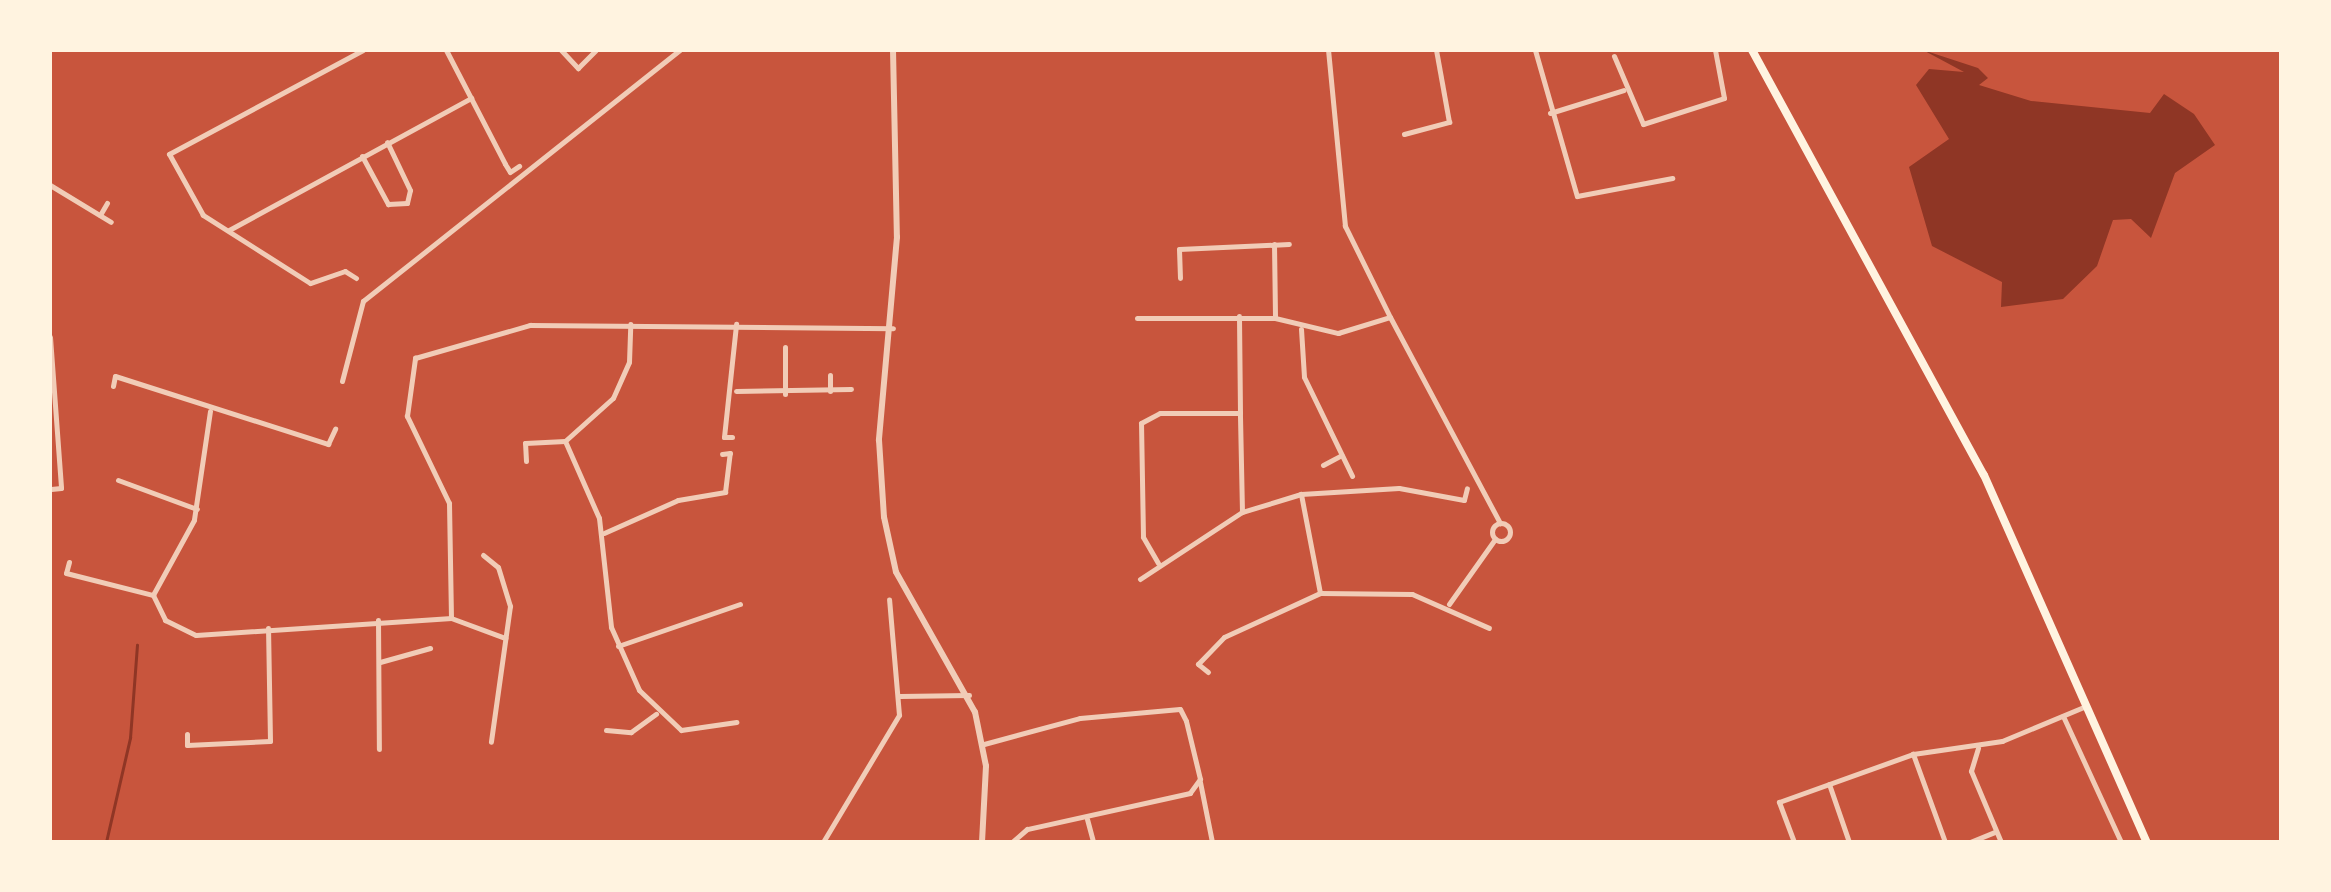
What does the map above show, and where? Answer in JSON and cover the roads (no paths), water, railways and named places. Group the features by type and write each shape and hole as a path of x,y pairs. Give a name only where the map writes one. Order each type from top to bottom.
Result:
{"main road":[{"path":"1752,50 1984,475 2147,842"}],"street":[{"path":"356,278 345,272 310,283 190,203 171,148 363,50"},
{"path":"446,50 510,172 519,166"},
{"path":"561,50 578,68 596,50"},
{"path":"342,381 353,320 382,285 416,268 454,228 587,132 680,50"},
{"path":"893,50 893,328 879,440 890,550 969,694 984,744 982,842"},
{"path":"1328,50 1346,226 1390,317 1509,535 1495,539"},
{"path":"1404,134 1448,122 1436,50"},
{"path":"1536,50 1550,113 1577,196 1672,178"},
{"path":"1614,56 1625,90 1643,124 1718,103 1725,91 1714,50"},
{"path":"1550,113 1625,90"},
{"path":"229,230 471,98"},
{"path":"362,156 388,204 406,203 410,190 387,142"},
{"path":"50,185 111,222"},
{"path":"100,215 107,203"},
{"path":"1274,244 1275,318"},
{"path":"1180,278 1179,249 1290,244"},
{"path":"1239,316 1242,512"},
{"path":"1137,318 1275,318 1301,329 1338,334 1390,317"},
{"path":"451,618 449,503 407,416 415,358 488,331 630,324 893,328"},
{"path":"526,460 526,442 565,440 595,421 624,381 630,324"},
{"path":"732,437 724,437 736,391 736,324"},
{"path":"1301,329 1304,377 1352,476"},
{"path":"50,337 62,488 51,489"},
{"path":"785,347 785,395"},
{"path":"830,375 830,391"},
{"path":"112,386 115,376 210,411 328,444 335,429"},
{"path":"736,391 785,395 851,389"},
{"path":"153,595 197,509 210,411"},
{"path":"1158,563 1143,537 1141,422 1160,413 1240,412"},
{"path":"565,440 603,533 605,597 618,646 656,714 681,730 736,722"},
{"path":"603,533 678,500 725,492 730,454 722,454"},
{"path":"1322,465 1343,454"},
{"path":"118,480 197,509"},
{"path":"1140,580 1158,563 1242,512 1301,494 1399,488 1464,500 1467,488"},
{"path":"1301,494 1320,593"},
{"path":"1449,604 1495,539 1500,523"},
{"path":"482,555 506,583 505,638 491,742"},
{"path":"69,562 66,574 153,595 166,620 196,635 451,618 505,638"},
{"path":"1208,672 1198,664 1224,637 1320,593 1368,588 1449,604 1489,628"},
{"path":"823,842 892,730 900,696 888,599"},
{"path":"618,646 740,604"},
{"path":"378,620 379,749"},
{"path":"187,734 187,745 270,741 268,628"},
{"path":"380,662 430,648"},
{"path":"900,696 969,694"},
{"path":"1978,748 2086,706"},
{"path":"984,744 1080,718 1180,709 1200,779 1212,842"},
{"path":"606,730 631,732 656,714"},
{"path":"2063,716 2122,842"},
{"path":"1794,842 1779,802 1913,754 1971,741 1978,748"},
{"path":"1978,748 1971,770 2002,842"},
{"path":"1913,754 1945,842"},
{"path":"1012,842 1027,829 1174,801 1200,779"},
{"path":"1829,784 1849,842"},
{"path":"1088,819 1093,842"},
{"path":"1970,842 1996,831"}],"waterway":[{"path":"106,842 130,738 137,645"}]}
